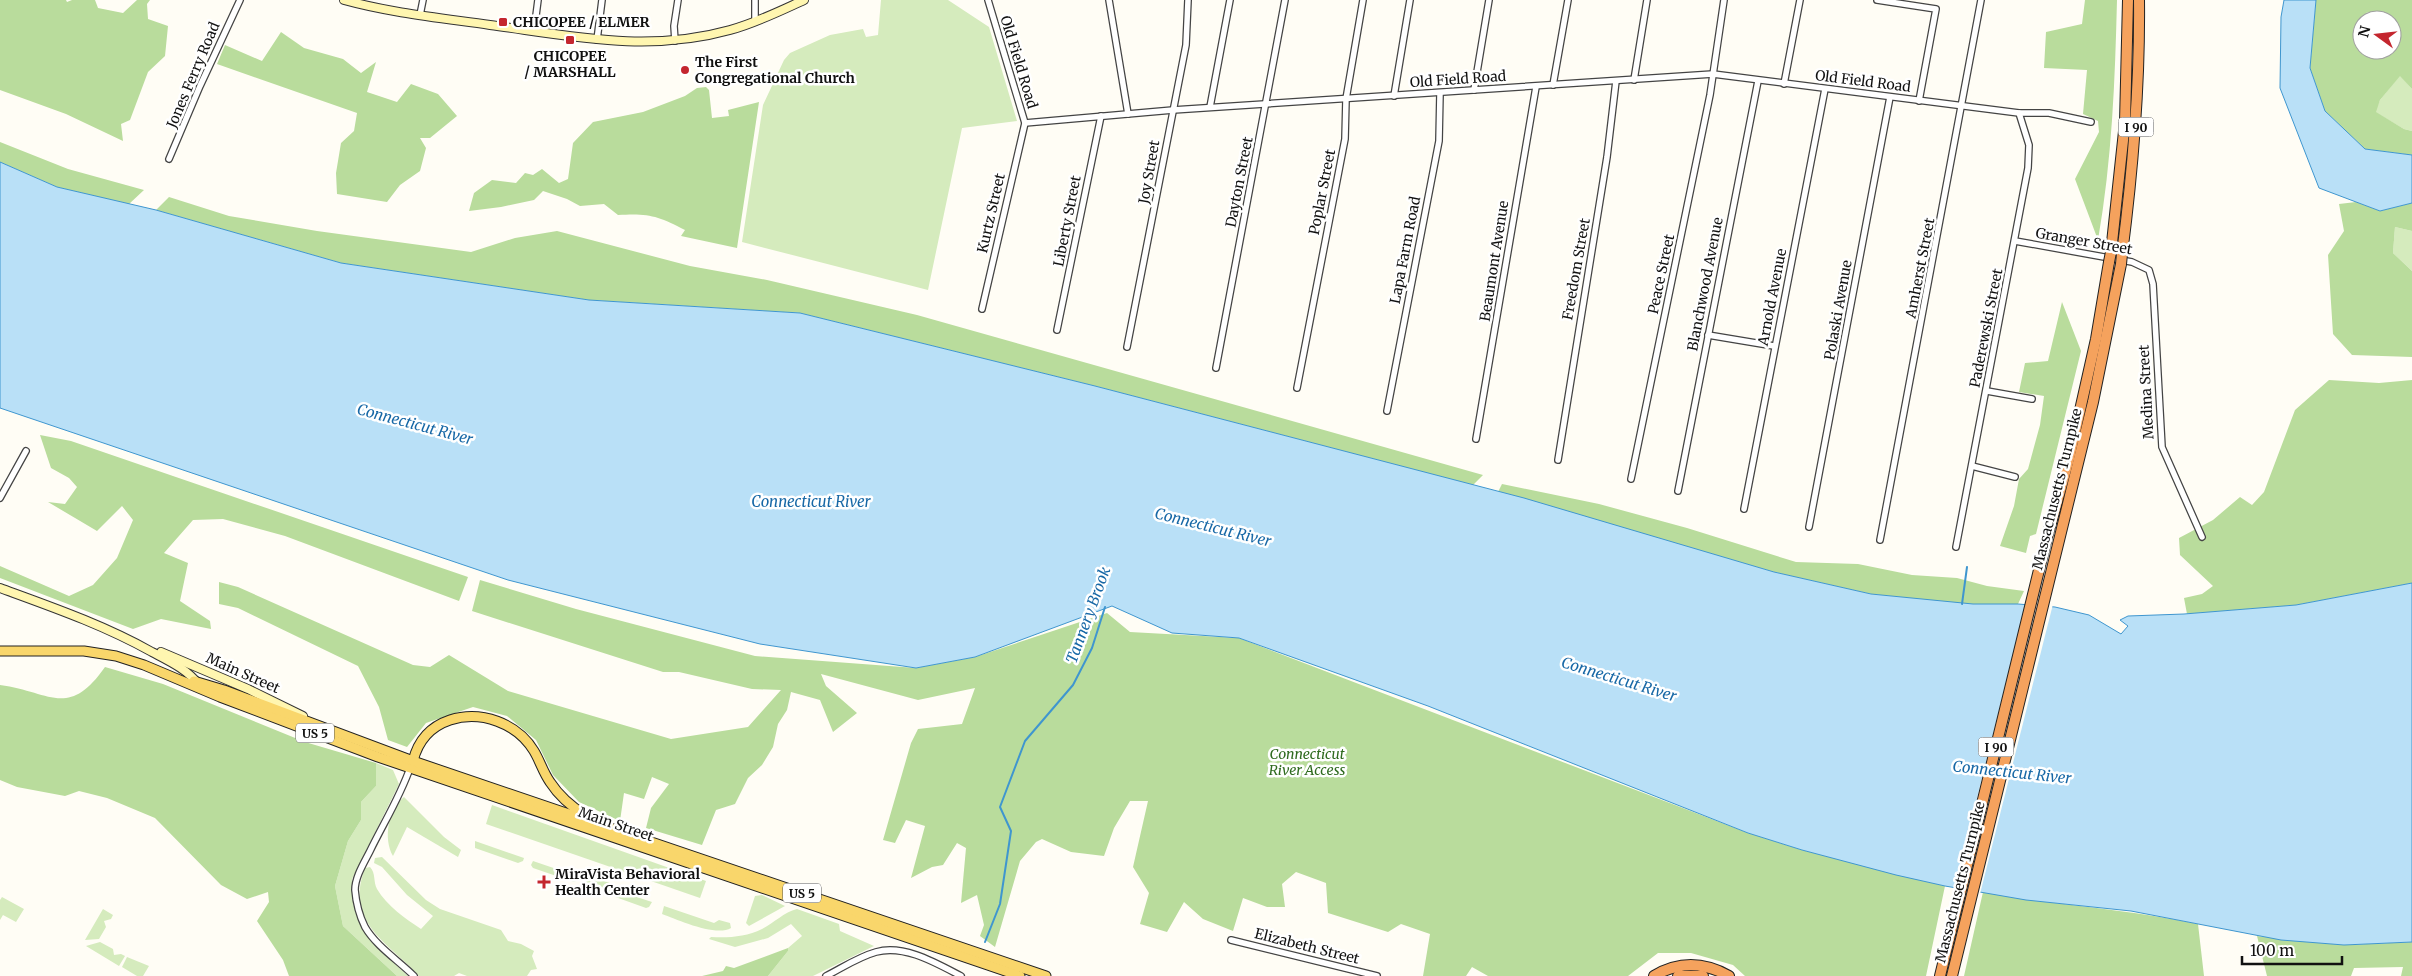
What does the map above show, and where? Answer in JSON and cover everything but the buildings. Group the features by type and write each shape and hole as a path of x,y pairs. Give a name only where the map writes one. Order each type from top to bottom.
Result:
{"highway":[{"name":"Massachusetts Turnpike","path":"1940,976 2047,537 2077,422 2110,258 2125,122 2128,0"},
{"name":"Massachusetts Turnpike","path":"1952,976 2095,394 2122,259 2138,92 2139,0"},
{"path":"1654,976 1672,968 1690,964 1709,967 1729,976"},
{"path":"1678,976 1703,976"}],"main road":[{"path":"344,0 420,14 534,31 597,40 641,43 675,41 719,33 804,0"},
{"name":"Main Street","path":"0,588 68,612 138,644 248,689 334,731 412,765 597,823 1006,967"},
{"name":"Main Street","path":"138,644 174,664 196,681 203,690"},
{"name":"US 5","path":"0,650 100,653 144,664 203,690 222,693"},
{"name":"US 5","path":"174,676 196,681 222,693"},
{"name":"Main Street","path":"222,693 334,731"},
{"name":"Main Street","path":"222,693 412,765 1006,967"},
{"path":"412,765 423,738 440,724 467,717 495,720 521,735 534,751 546,776 558,793 571,806 597,823"},
{"name":"US 5","path":"1006,967 1020,976"},
{"name":"US 5","path":"1006,967 1046,976"}],"street":[{"name":"Jones Ferry Road","path":"169,160 200,86 240,0"},
{"path":"420,14 422,0"},
{"path":"534,31 538,0"},
{"path":"597,40 602,0"},
{"path":"675,41 674,26 678,0"},
{"path":"754,21 755,0"},
{"name":"Old Field Road","path":"988,0 1025,123 1210,107 1713,74 2019,113 2049,113 2091,122"},
{"path":"1109,0 1128,114"},
{"name":"Joy Street","path":"1127,348 1186,45 1188,0"},
{"path":"1210,107 1230,0"},
{"name":"Dayton Street","path":"1216,368 1286,0"},
{"name":"Poplar Street","path":"1297,388 1345,140 1346,99 1363,0"},
{"path":"1394,96 1410,0"},
{"path":"1474,90 1489,0"},
{"path":"1553,85 1568,0"},
{"path":"1634,80 1647,0"},
{"name":"Peace Street","path":"1631,479 1713,74 1724,0"},
{"path":"1784,84 1800,0"},
{"path":"1877,0 1936,9 1919,101"},
{"name":"Amherst Street","path":"1880,540 1981,0"},
{"name":"Blanchwood Avenue","path":"1678,492 1758,80"},
{"name":"Freedom Street","path":"1558,460 1607,157 1616,81"},
{"name":"Beaumont Avenue","path":"1476,439 1536,86"},
{"name":"Arnold Avenue","path":"1744,510 1774,346 1825,89"},
{"name":"Lapa Farm Road","path":"1387,411 1439,141 1440,93"},
{"name":"Polaski Avenue","path":"1809,527 1890,97"},
{"name":"Paderewski Street","path":"1956,548 2028,168 2029,146 2019,113"},
{"name":"Liberty Street","path":"1058,330 1100,116"},
{"name":"Kurtz Street","path":"982,309 1025,123"},
{"name":"Granger Street","path":"2015,241 2132,262 2147,268"},
{"name":"Medina Street","path":"2147,268 2153,284 2162,447 2202,537"},
{"path":"1708,335 1774,346"},
{"path":"1986,391 2032,400"},
{"path":"0,498 26,452"},
{"path":"1972,466 2016,477"},
{"path":"412,765 404,788 364,863 355,889 357,904 366,928 414,976"},
{"name":"Elizabeth Street","path":"1231,940 1356,974 1377,976"},
{"path":"826,976 864,956 891,950 916,956 961,976"}],"green space":[{"path":"0,0 66,0 67,2 72,0 95,0 98,8 123,13 137,0 150,0 147,4 148,19 168,26 165,56 148,72 130,120 121,124 123,141 66,114 0,90"},
{"path":"881,0 948,0 989,27 1017,121 962,128 928,290 742,242 763,105 784,60 790,53 830,35 863,29 866,37 878,35"},
{"path":"2085,0 2117,0 2110,150 2098,240 2075,179 2099,132 2098,121 2083,114 2087,70 2044,68 2046,32 2082,24"},
{"path":"2316,0 2412,0 2412,89 2400,76 2380,100 2376,112 2404,129 2412,131 2412,155 2365,149 2325,111 2310,68"},
{"path":"281,32 304,48 343,59 361,73 376,62 367,92 397,102 411,84 438,94 457,116 430,138 420,138 426,148 420,171 400,185 387,202 337,194 336,173 341,143 354,131 357,113 217,64 225,45 262,61"},
{"path":"2400,75 2412,89 2412,131 2404,129 2375,112 2380,100"},
{"path":"706,87 709,90 712,118 729,116 728,110 759,102 737,248 681,236 685,230 668,221 646,215 618,215 604,204 580,206 567,199 543,191 534,200 469,211 474,193 492,180 516,183 525,173 533,175 542,169 559,183 568,179 573,143 593,122 643,112 685,96 697,88"},
{"path":"0,142 68,169 144,190 129,204 57,187 0,162"},
{"path":"169,197 229,216 317,231 471,252 515,238 557,231 690,266 767,280 917,315 1483,475 1473,485 1095,386 800,313 589,300 341,263 156,210"},
{"path":"2356,202 2380,211 2412,203 2412,231 2395,227 2393,253 2412,271 2412,357 2352,355 2333,334 2328,255 2344,231 2339,204"},
{"path":"2395,227 2412,231 2412,271 2393,253"},
{"path":"2062,302 2081,351 2036,534 2030,536 2026,553 2000,546 2014,506 2019,479 2028,469 2040,425 2044,396 2019,392 2025,363 2048,361"},
{"path":"2329,380 2379,383 2412,380 2412,583 2296,605 2187,614 2184,598 2202,594 2213,586 2180,555 2179,538 2213,520 2240,497 2252,505 2264,492 2295,410"},
{"path":"40,435 71,441 468,577 459,601 285,536 223,519 193,520 164,553 188,563 180,601 210,621 211,629 161,619 133,629 0,578 0,566 69,596 93,585 117,558 133,520 122,506 97,531 48,502 65,504 77,487 69,478 51,468"},
{"path":"1502,484 1599,504 1687,528 1796,562 1858,564 1912,575 1957,578 1987,586 2024,591 2018,604 1973,605 1871,594 1774,572 1498,492"},
{"name":"Connecticut River Access","path":"480,580 576,609 755,656 916,668 975,657 1107,613 1130,632 1239,638 1748,833 1802,850 1945,886 1926,976 1745,976 1733,965 1691,953 1658,953 1628,976 1488,976 1472,967 1466,976 1423,976 1430,934 1401,924 1388,932 1328,913 1326,883 1296,872 1282,884 1285,907 1267,907 1243,898 1233,931 1203,919 1184,902 1167,932 1140,924 1149,893 1133,867 1148,801 1130,801 1114,828 1104,856 1071,852 1042,839 1036,842 1020,861 995,947 980,936 984,925 977,895 961,903 966,848 957,843 943,865 932,867 911,878 925,826 906,820 895,843 883,840 911,743 918,729 962,724 975,688 918,700 821,674 826,686 857,713 833,732 820,700 791,692 787,710 778,724 773,747 762,765 748,778 735,804 716,810 702,845 646,828 651,808 669,784 652,777 644,799 624,793 620,821 579,802 553,775 536,740 507,716 473,707 426,723 407,747 388,740 379,707 358,666 238,608 219,604 219,582 238,587 413,665 430,667 449,655 508,691 671,739 748,727 781,690 752,689 679,672 663,672 472,611"},
{"path":"105,667 163,684 305,742 376,763 376,786 361,802 361,820 348,841 335,886 343,926 397,976 289,976 283,960 257,921 269,902 268,892 247,899 221,885 155,818 107,798 79,791 65,796 17,787 0,780 0,685 45,696 68,698 80,693 92,683"},
{"path":"376,763 393,770 399,784 352,879 352,896 360,923 367,934 375,945 408,976 397,976 343,926 335,886 348,841 361,820 361,802 376,786"},
{"path":"404,797 444,837 461,850 458,857 407,827 393,856 388,841 389,825 394,809"},
{"path":"492,805 706,881 700,898 486,824"},
{"path":"475,841 524,858 523,861 518,863 475,848"},
{"path":"382,857 426,900 440,909 501,930 508,941 521,944 534,951 532,956 537,969 531,970 527,976 467,976 459,973 454,976 419,976 372,930 360,903 360,887 365,868 370,867 381,895 403,916 421,929 433,916 407,895 382,867 374,863 375,858"},
{"path":"533,861 577,876 581,873 584,877 574,882 533,868 531,865"},
{"path":"588,875 610,883 609,888 652,902 646,908 607,894 604,888 598,886 595,889 585,886"},
{"path":"1983,892 2145,914 2198,924 2204,976 1964,976"},
{"path":"762,895 785,906 749,926 746,923 755,896"},
{"path":"2,897 24,909 16,922 3,915 0,920 0,900"},
{"path":"664,906 714,923 719,920 730,923 731,928 724,930 707,929 687,923 662,914"},
{"path":"103,909 113,915 111,919 104,921 106,927 99,939 85,940"},
{"path":"797,909 839,924 840,931 874,946 813,976 768,976 788,951 788,948 802,936 791,924 768,938 735,947 709,939 711,937 737,936 756,932"},
{"path":"2257,936 2344,945 2412,942 2412,976 2401,976 2403,967 2354,968 2351,976 2267,976"},
{"path":"100,942 113,949 114,955 121,954 125,956 119,966 86,946"},
{"path":"788,948 788,951 768,976 702,976 723,971 726,966 734,968"},
{"path":"127,957 149,966 143,976 137,976 122,967"}],"water":[{"path":"2284,0 2316,0 2310,68 2325,111 2365,149 2412,155 2412,203 2380,211 2319,188 2280,88 2281,17"},
{"name":"Connecticut River","path":"0,162 57,187 156,210 341,263 589,300 800,313 1095,386 1524,498 1774,572 1871,594 1973,604 2018,604 2055,607 2089,615 2121,634 2128,626 2120,620 2128,616 2184,614 2296,605 2412,583 2412,942 2344,945 2281,940 2131,911 2026,900 1945,886 1896,875 1802,850 1748,833 1428,706 1239,638 1172,633 1112,606 975,657 916,668 760,644 508,580 0,408"}],"pier":[{"path":"2026,602 2053,604 1980,894 1954,890"}],"waterway":[{"path":"1962,604 1967,567"},
{"name":"Tannery Brook","path":"985,942 1000,904 1011,831 1000,807 1025,741 1073,685 1092,648 1105,607"}],"place":[{"name":"CHICOPEE / ELMER","path":"503,22"},
{"name":"CHICOPEE / MARSHALL","path":"570,40"},
{"name":"The First Congregational Church","path":"685,70"},
{"name":"MiraVista Behavioral Health Center","path":"544,882"}]}
